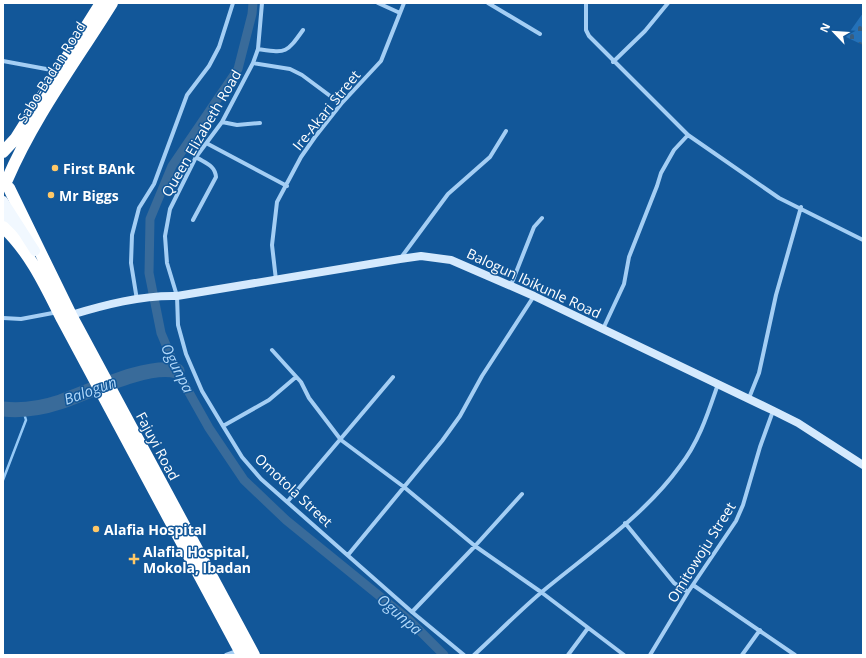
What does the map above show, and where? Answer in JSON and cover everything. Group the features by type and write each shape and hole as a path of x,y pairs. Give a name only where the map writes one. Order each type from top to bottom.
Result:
{"highway":[{"name":"Sabo-Badan Road","path":"3,152 16,138 101,3"},
{"name":"Sabo-Badan Road","path":"3,207 8,197 6,181 48,102 112,3"},
{"path":"6,181 43,271"},
{"path":"3,227 43,271"},
{"name":"Fajuyi Road","path":"43,271 58,312 103,385 254,655"},
{"name":"Fajuyi Road","path":"43,271 71,315 103,385 241,652"}],"main road":[{"path":"3,200 33,254"},
{"path":"3,215 33,254"},
{"name":"Fajuyi Road","path":"33,254 43,271"}],"street":[{"path":"141,299 131,263 132,235 139,208 154,184 187,95 209,66 219,47 233,3"},
{"name":"Queen Elizabeth Road","path":"177,296 167,263 165,236 170,209 196,158 208,144 222,122 253,63 258,49 262,3"},
{"path":"378,3 400,13"},
{"name":"Ire-Akari Street","path":"276,281 272,245 277,202 287,186 300,157 341,104 381,61 404,3"},
{"path":"488,3 540,34"},
{"path":"586,3 586,24 589,36 613,62 688,135 779,198 801,207 863,240"},
{"path":"613,62 645,31 668,3"},
{"path":"258,49 285,51 291,47 303,30"},
{"path":"3,62 59,71"},
{"path":"253,63 290,69 302,75 341,104"},
{"path":"222,122 237,125 260,123"},
{"path":"400,259 448,194 490,157 506,131"},
{"path":"603,329 624,284 629,257 658,186 661,173 674,150 688,135"},
{"path":"208,144 287,186"},
{"path":"193,220 216,176 215,170 212,167 196,158"},
{"path":"749,398 759,373 776,295 795,233 801,207"},
{"path":"511,285 534,227 542,218"},
{"name":"Balogun Ibikunle Road","path":"71,315 97,307 141,299 177,296 276,281 400,259 421,256 451,260 511,285 774,410 798,423 863,465"},
{"name":"Omotola Street","path":"177,296 178,325 186,354 202,391 242,457 261,479 288,501 412,612 464,655"},
{"path":"348,555 460,416 482,376 534,296"},
{"path":"3,318 21,319 58,312"},
{"path":"272,350 296,377 309,398 341,440 404,487 475,546 541,592 624,655"},
{"path":"223,426 256,408 296,377"},
{"path":"288,501 393,377"},
{"path":"474,655 541,592 624,523 662,488 681,466 702,431 718,384"},
{"name":"Omitowoju Street","path":"650,655 688,592 732,527 743,506 760,447 774,410"},
{"path":"412,612 522,494"},
{"path":"624,523 674,583 688,592"},
{"path":"693,585 795,655"},
{"path":"568,655 588,628"},
{"path":"742,655 760,630"},
{"path":"226,655 241,652"}],"green space":[{"path":"863,13 863,45 846,37"}],"waterway":[{"name":"Ogunpa","path":"253,3 252,14 238,69 172,166 150,219 149,273 161,333 177,371 209,428 244,480 286,520 409,620 444,655"},
{"name":"Balogun","path":"3,409 25,409 46,406 135,375 151,371 177,371"},
{"path":"3,480 26,420 23,410"}],"place":[{"name":"First BAnk","path":"55,168"},
{"name":"Mr Biggs","path":"51,195"},
{"name":"Alafia Hospital","path":"96,529"},
{"name":"Alafia Hospital, Mokola, Ibadan","path":"134,559"}]}
